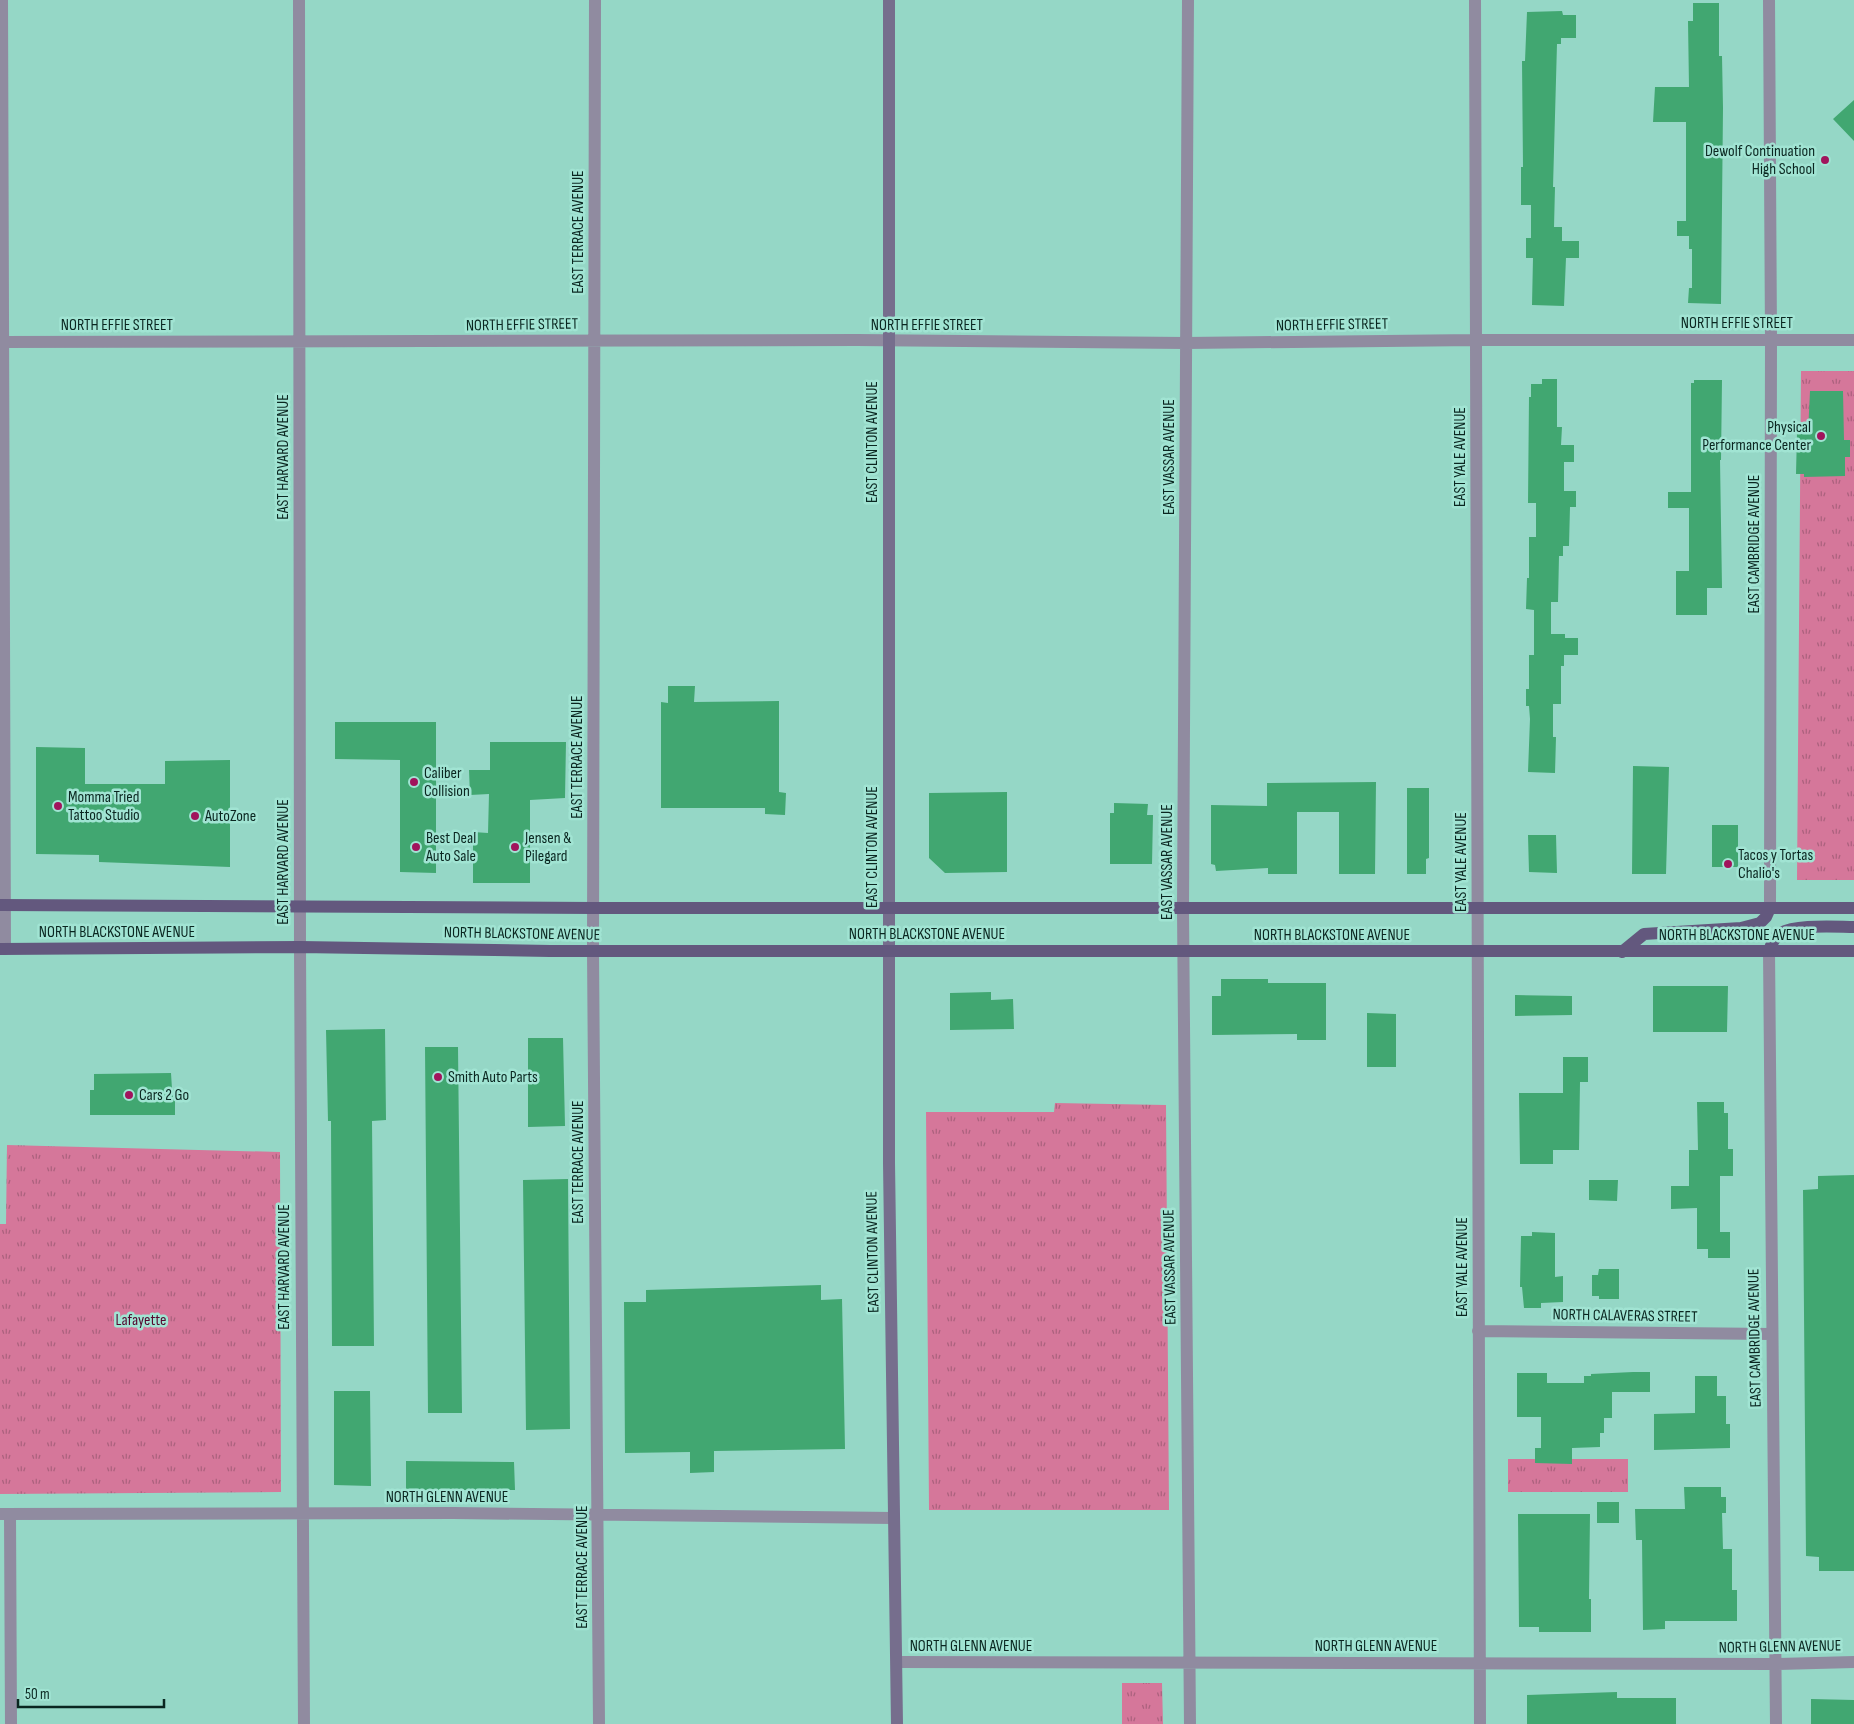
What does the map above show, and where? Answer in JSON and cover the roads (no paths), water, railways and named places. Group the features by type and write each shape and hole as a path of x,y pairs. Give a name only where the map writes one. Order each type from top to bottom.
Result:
{"main road":[{"name":"EAST CLINTON AVENUE","path":"889,0 888,951 893,1518 897,1724"},
{"name":"NORTH BLACKSTONE AVENUE","path":"3,905 1183,909 1854,908"},
{"path":"1622,952 1644,934 1741,928 1760,924 1770,908"},
{"path":"1769,951 1772,942 1780,934 1792,929 1854,927"},
{"name":"NORTH BLACKSTONE AVENUE","path":"3,949 300,947 593,951 1854,951"}],"street":[{"path":"2,0 3,949"},
{"name":"EAST HARVARD AVENUE","path":"299,0 300,947 304,1724"},
{"name":"EAST TERRACE AVENUE","path":"595,0 593,951 599,1724"},
{"name":"EAST VASSAR AVENUE","path":"1188,0 1183,952 1190,1724"},
{"name":"EAST YALE AVENUE","path":"1475,0 1480,1724"},
{"name":"EAST CAMBRIDGE AVENUE","path":"1769,0 1771,339 1770,908"},
{"name":"NORTH EFFIE STREET","path":"2,342 299,341 449,343 889,341 1186,343 1476,340 1854,340"},
{"name":"EAST CAMBRIDGE AVENUE","path":"1769,951 1776,1724"},
{"name":"NORTH CALAVERAS STREET","path":"1478,1331 1772,1334"},
{"name":"NORTH GLENN AVENUE","path":"5,1514 302,1513 893,1518"},
{"path":"5,1514 12,1724"},
{"name":"NORTH GLENN AVENUE","path":"897,1662 1776,1664 1854,1662"}],"place":[{"name":"Dewolf Continuation High School","path":"1825,160"},
{"name":"Physical Performance Center","path":"1821,436"},
{"name":"Caliber Collision","path":"414,782"},
{"name":"Momma Tried Tattoo Studio","path":"58,806"},
{"name":"AutoZone","path":"195,816"},
{"name":"Best Deal Auto Sale","path":"416,847"},
{"name":"Jensen & Pilegard","path":"515,847"},
{"name":"Tacos y Tortas Chalio's","path":"1728,864"},
{"name":"Smith Auto Parts","path":"438,1077"},
{"name":"Cars 2 Go","path":"129,1095"}],"park label":[{"name":"Lafayette","path":"141,1320"}]}
